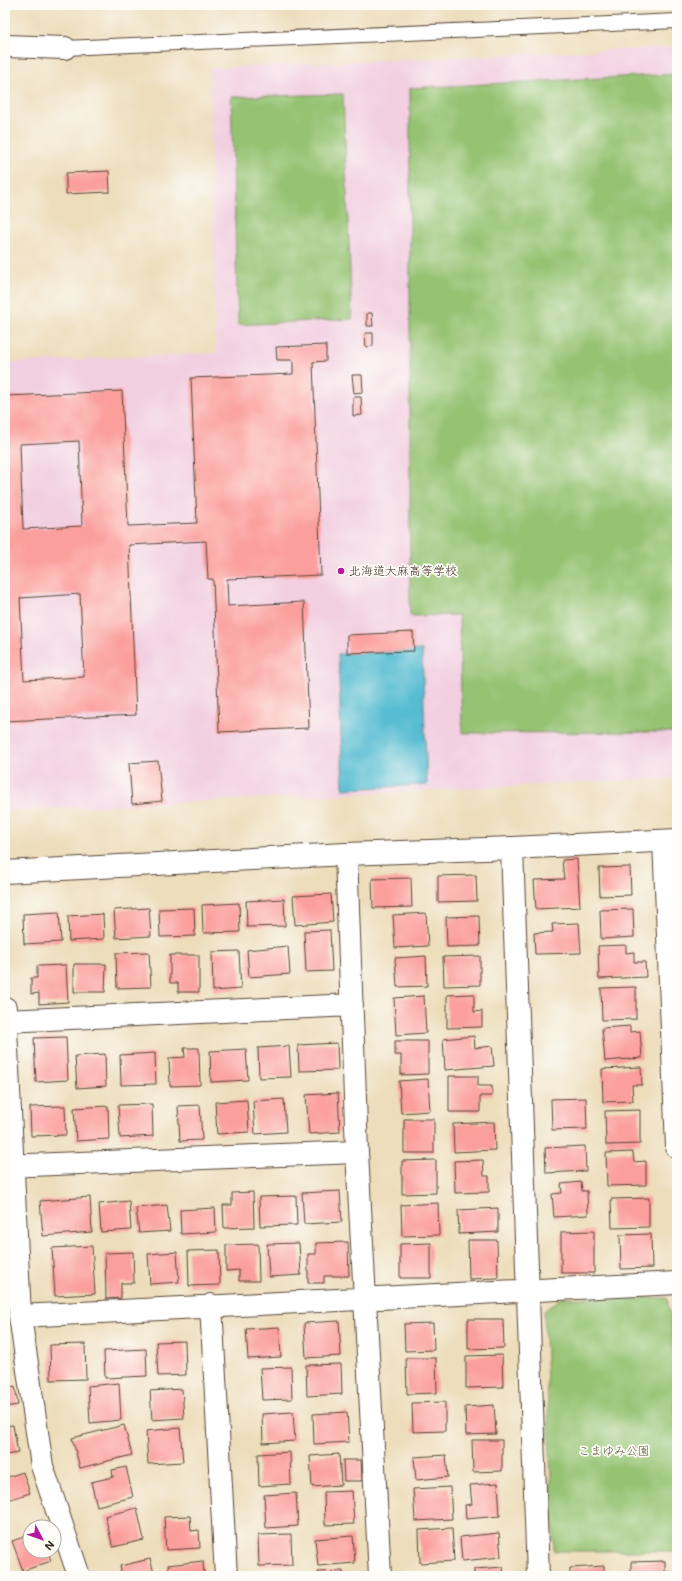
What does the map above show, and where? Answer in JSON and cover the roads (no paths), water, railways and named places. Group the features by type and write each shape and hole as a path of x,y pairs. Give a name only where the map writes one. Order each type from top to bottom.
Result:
{"street":[{"path":"5,46 65,48"},
{"path":"5,872 346,854 670,840 677,1147"},
{"path":"512,848 538,1576"},
{"path":"346,854 357,1152 380,1576"},
{"path":"6,1021 352,1005"},
{"path":"5,1008 8,1166 20,1316 42,1466 80,1576"},
{"path":"8,1166 357,1152"},
{"path":"20,1316 527,1289 677,1283"},
{"path":"211,1306 226,1576"}],"lane":[{"path":"65,48 677,21"}],"water":[{"path":"422,650 427,785 343,789 338,654"}],"place":[{"name":"北海道大麻高等学校","path":"341,571"}],"park label":[{"name":"こまゆみ公園","path":"614,1451"}]}
